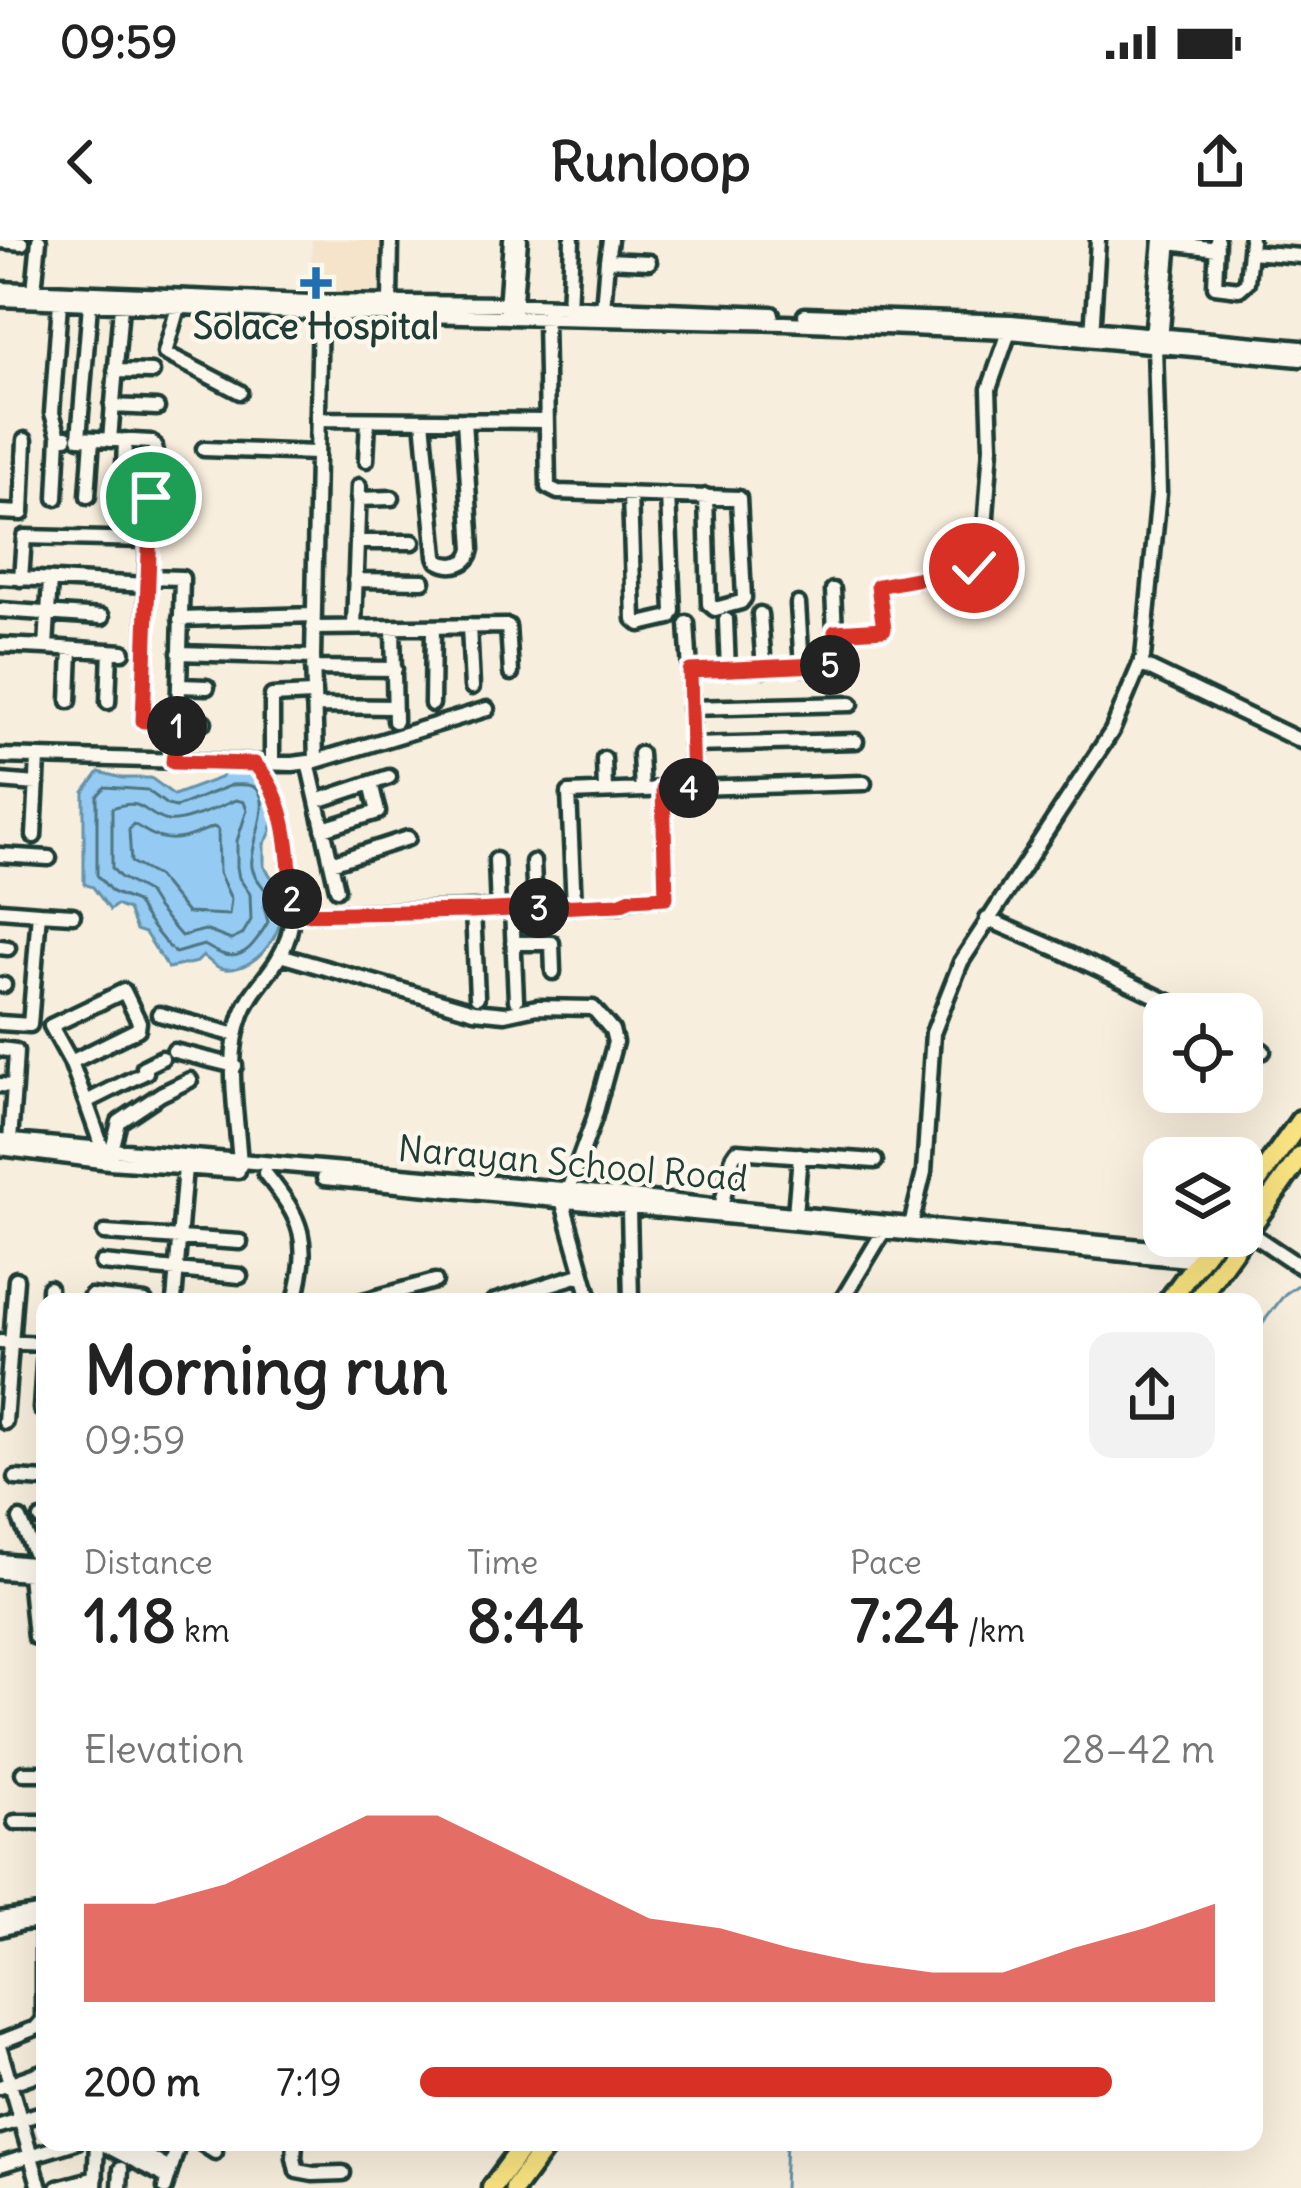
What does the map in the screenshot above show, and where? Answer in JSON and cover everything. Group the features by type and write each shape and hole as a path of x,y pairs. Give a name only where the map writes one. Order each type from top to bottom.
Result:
{"highway":[{"path":"1263,1173 1301,1120"},
{"path":"1263,1209 1301,1156"},
{"path":"1175,1293 1202,1257"},
{"path":"1202,1293 1228,1257"},
{"path":"491,2188 519,2151"},
{"path":"515,2188 542,2151"}],"street":[{"path":"34,291 39,240"},
{"path":"390,303 391,240"},
{"path":"510,310 516,240"},
{"path":"569,313 572,240"},
{"path":"603,309 610,240"},
{"path":"1092,335 1098,240"},
{"path":"911,1225 924,1172 933,1033 965,953 1112,731 1140,664 1159,493 1156,341 1167,241 1217,244 1214,282 1218,288 1246,285 1250,246 1301,256"},
{"path":"0,242 22,243"},
{"path":"607,260 649,262"},
{"path":"0,289 320,308 390,303 1092,335"},
{"path":"0,299 121,306 510,310 544,317 603,309 1006,322 1301,359"},
{"path":"56,498 59,436 52,412 60,302"},
{"path":"88,496 90,304"},
{"path":"121,306 112,406 123,496"},
{"path":"178,307 165,346 167,356 239,392"},
{"path":"320,308 312,762 337,889"},
{"path":"544,317 546,482 550,490 630,494 706,496 740,498 744,598 715,609 709,604 706,496"},
{"path":"835,632 884,629 878,586 974,568 982,557 991,447 989,388 1009,332"},
{"path":"1156,341 1301,348"},
{"path":"116,371 152,372"},
{"path":"112,406 157,408"},
{"path":"317,419 546,421"},
{"path":"366,460 368,420"},
{"path":"423,420 436,556 448,565 465,562 472,549 464,420"},
{"path":"59,436 155,446 143,721 203,722"},
{"path":"0,512 22,513 26,440"},
{"path":"203,449 316,453"},
{"path":"354,628 358,493 392,498"},
{"path":"630,494 634,619 640,624 673,611 668,495"},
{"path":"21,578 24,536 148,540"},
{"path":"356,542 413,542"},
{"path":"0,578 182,578 173,762"},
{"path":"46,647 50,580"},
{"path":"355,580 423,581"},
{"path":"690,671 839,664 833,590"},
{"path":"798,604 802,668"},
{"path":"0,610 102,617"},
{"path":"760,614 764,669"},
{"path":"180,619 313,622 354,628 508,626 511,673"},
{"path":"726,620 728,670"},
{"path":"687,623 693,788"},
{"path":"469,626 472,687"},
{"path":"272,764 272,695 395,714 393,627"},
{"path":"432,704 433,627"},
{"path":"0,645 116,652 108,702"},
{"path":"69,701 71,649"},
{"path":"179,653 394,669"},
{"path":"1140,664 1301,741"},
{"path":"178,686 207,687"},
{"path":"690,707 851,704"},
{"path":"0,756 312,762 487,709"},
{"path":"691,745 856,741"},
{"path":"640,754 642,790"},
{"path":"34,836 38,759"},
{"path":"604,759 605,791"},
{"path":"240,1167 236,1035 243,1011 288,940 293,914 282,817 271,782 255,764"},
{"path":"317,801 389,778"},
{"path":"0,781 37,784"},
{"path":"323,830 378,812 371,783"},
{"path":"574,907 569,794 864,783"},
{"path":"293,914 574,907 666,897 663,789"},
{"path":"331,863 408,838"},
{"path":"0,855 49,858"},
{"path":"496,860 513,943 516,1000"},
{"path":"533,862 535,908"},
{"path":"0,910 73,915"},
{"path":"473,911 477,997"},
{"path":"0,1022 30,1025 39,913"},
{"path":"987,919 1150,993"},
{"path":"513,943 552,943 553,972"},
{"path":"280,955 474,1011 505,1014 537,1007 592,1008 612,1030 615,1042 594,1119 564,1193 588,1293"},
{"path":"71,1062 138,1029 124,991 51,1026 71,1062 108,1154"},
{"path":"159,1014 236,1035"},
{"path":"0,1049 16,1051 7,1086 3,1143"},
{"path":"86,1102 146,1072 144,1067 168,1054 235,1066"},
{"path":"108,1154 119,1122 190,1080"},
{"name":"Narayan School Road","path":"3,1143 1143,1245"},
{"path":"721,1207 735,1152 874,1161"},
{"path":"108,1154 184,1167 240,1167 265,1173 564,1193 629,1208 1143,1256"},
{"path":"795,1214 800,1155"},
{"path":"175,1293 184,1167"},
{"path":"265,1173 290,1204 302,1233 296,1293"},
{"path":"629,1208 631,1293"},
{"path":"846,1293 883,1232"},
{"path":"105,1233 241,1242"},
{"path":"1263,1242 1301,1267"},
{"path":"1157,1257 1174,1274 1173,1293"},
{"path":"102,1263 241,1276"},
{"path":"522,1293 583,1274"},
{"path":"5,1422 6,1342 16,1279"},
{"path":"412,1293 436,1281"},
{"path":"6,1342 36,1346"},
{"path":"16,1478 36,1479"},
{"path":"20,1519 36,1562"},
{"path":"0,1561 36,1569"},
{"path":"0,1572 36,1570"},
{"path":"35,1637 36,1631"},
{"path":"23,1773 36,1773"},
{"path":"15,1822 36,1822"},
{"path":"0,1919 36,1917"},
{"path":"0,1929 36,1918"},
{"path":"36,2028 0,2046 5,2086 40,2188"},
{"path":"5,2086 36,2074"},
{"path":"0,2126 36,2115"},
{"path":"0,2165 47,2151"},
{"path":"58,2188 96,2183 98,2151"},
{"path":"116,2151 168,2178"},
{"path":"134,2151 168,2178"},
{"path":"294,2151 297,2171 343,2173"},
{"path":"120,2188 121,2169"}],"shaded area":[{"path":"312,240 387,240 385,297 310,295"}],"water":[{"path":"99,772 151,778 174,795 226,772 261,775 273,818 264,844 264,867 281,890 275,907 281,913 280,923 262,953 231,969 218,967 203,956 197,962 168,968 145,933 136,930 128,910 116,905 110,910 93,887 84,884 84,792"}],"waterway":[{"path":"1263,1322 1285,1294 1301,1283"},
{"path":"784,2188 786,2151"}],"place":[{"name":"Solace Hospital","path":"316,283"}],"route":[{"path":"151,497 143,721 178,722 173,762 255,764 271,782 282,817 293,914 473,911 666,897 663,789 693,788 690,671 839,664 835,632 884,629 878,586 974,568"}]}
